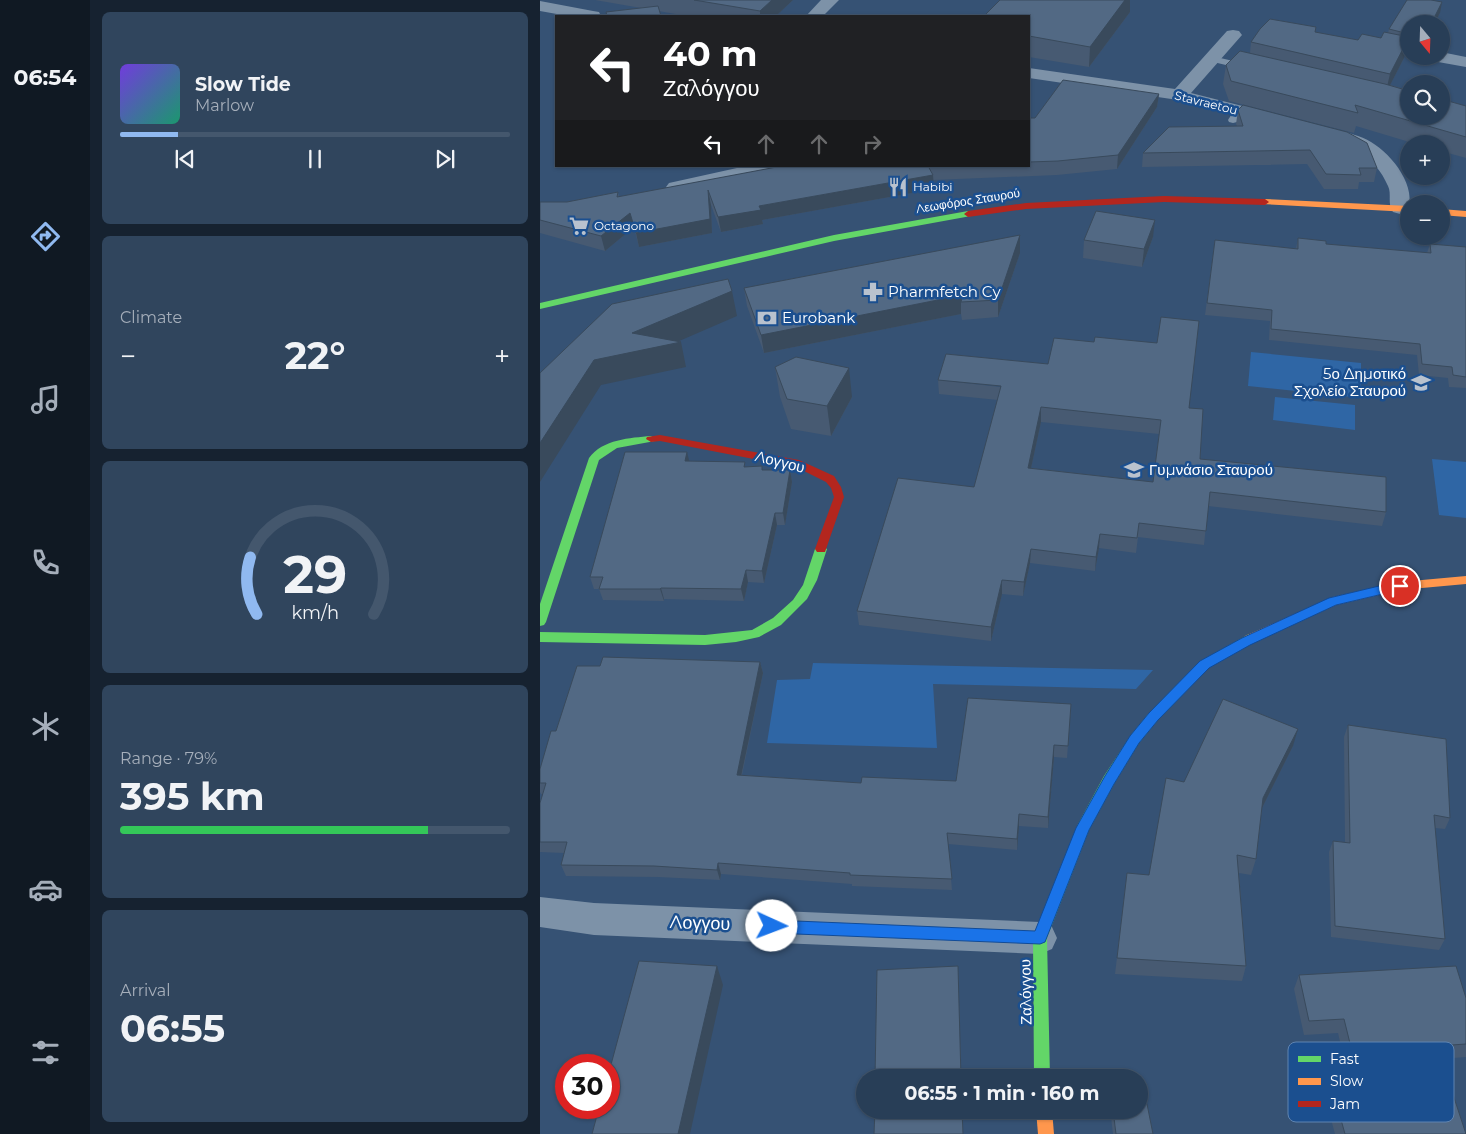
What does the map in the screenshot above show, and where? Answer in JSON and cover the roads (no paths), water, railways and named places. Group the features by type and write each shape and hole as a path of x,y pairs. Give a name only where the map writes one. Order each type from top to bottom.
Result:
{"street":[{"path":"815,15 831,0"},
{"path":"540,6 588,15"},
{"path":"1179,96 1233,35"},
{"path":"1450,61 1466,62"},
{"path":"1030,89 1035,74"},
{"name":"Stavraetou","path":"1035,74 1179,96 1236,115 1293,125"},
{"path":"1320,132 1352,140 1373,150 1380,157 1399,187 1401,195"},
{"path":"653,192 770,167"},
{"name":"Λεωφόρος Σταυρού","path":"540,306 834,238 951,216 1026,206 1164,199 1318,203 1400,208"},
{"path":"1450,213 1466,214"},
{"name":"Λογγου","path":"540,622 590,467 594,458 602,450 622,442 660,438 799,464 830,479 836,487 839,497 807,589 785,615 755,634 728,639 705,640 540,637"},
{"name":"Ζαλόγγου","path":"1042,1069 1040,938 1083,828 1109,780 1135,739 1153,717 1205,664 1246,641 1333,601 1400,586 1466,580"},
{"name":"Λογγου","path":"540,912 594,919 1040,938"},
{"path":"1045,1119 1046,1134"}],"lane":[{"path":"1212,59 1259,70"}],"place":[{"name":"Habibi","path":"898,187"},
{"name":"Octagono","path":"579,226"},
{"name":"Pharmfetch Cy","path":"873,292"},
{"name":"Eurobank","path":"767,318"},
{"name":"5ο Δημοτικό Σχολείο Σταυρού","path":"1421,383"},
{"name":"Γυμνάσιο Σταυρού","path":"1134,470"}]}
